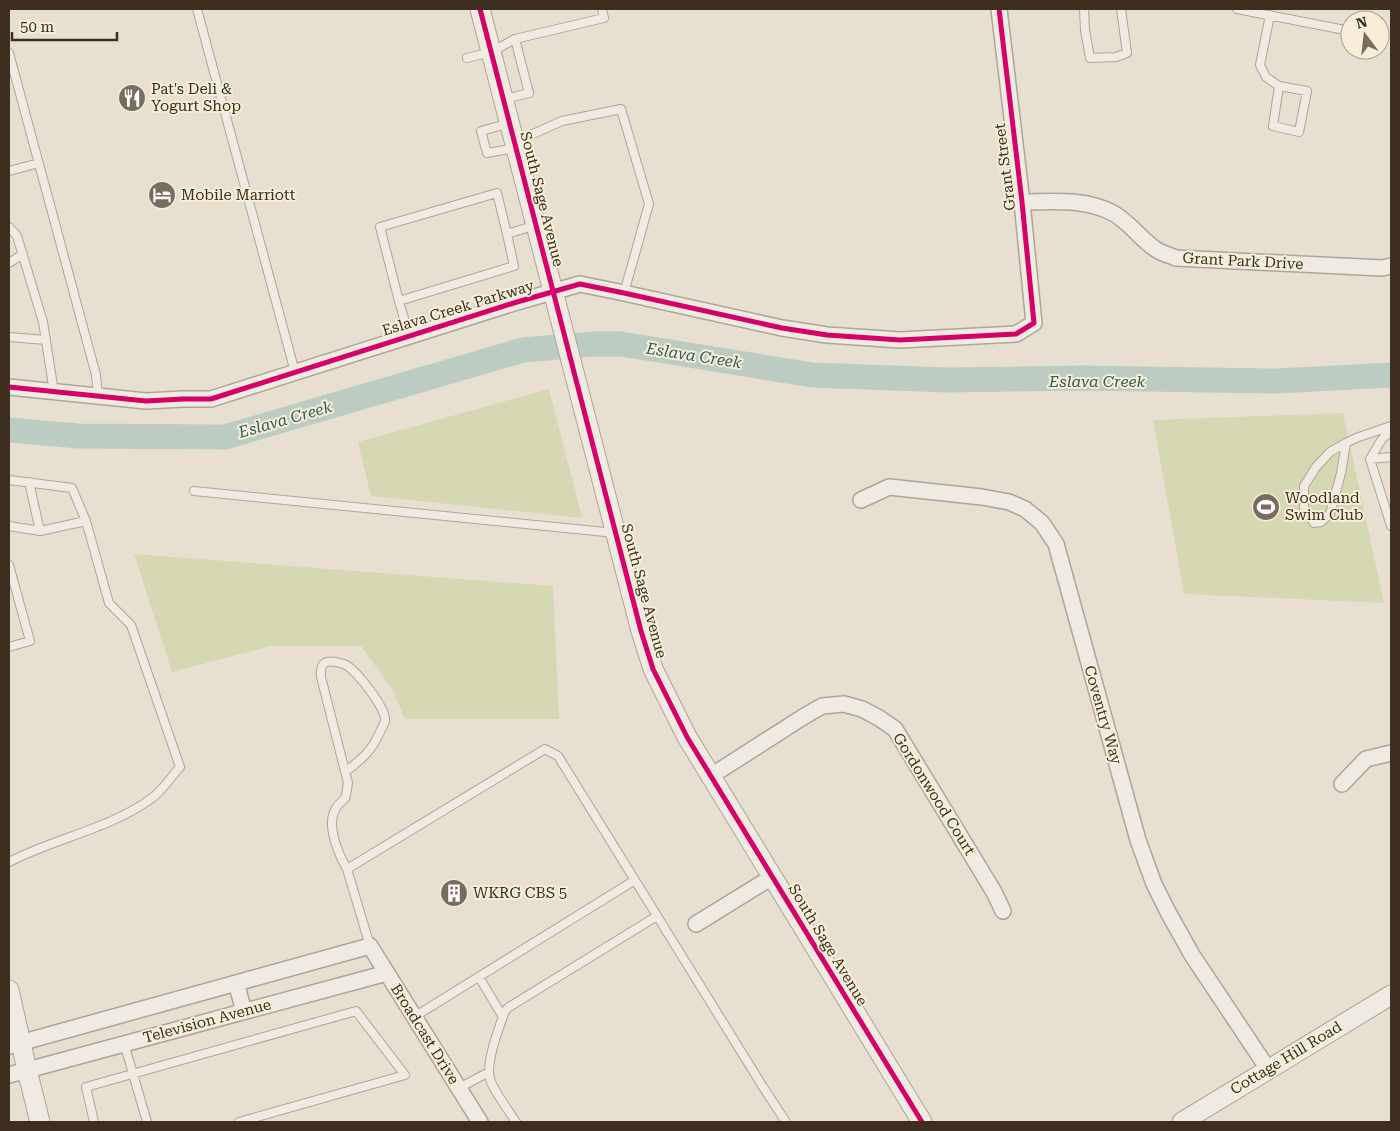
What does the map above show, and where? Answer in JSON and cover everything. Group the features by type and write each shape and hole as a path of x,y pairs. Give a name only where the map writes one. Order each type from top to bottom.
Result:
{"street":[{"name":"South Sage Avenue","path":"480,9 615,533 652,669 687,737 922,1122"},
{"name":"Grant Street","path":"999,9 1034,323"},
{"name":"Grant Park Drive","path":"1022,202 1074,201 1095,206 1114,214 1134,229 1155,249 1176,258 1382,268 1391,266"},
{"name":"Eslava Creek Parkway","path":"9,387 146,401 211,399 508,304 580,284 624,292 782,328 827,335 900,340 1016,334 1034,323"},
{"name":"Coventry Way","path":"861,500 889,487 982,497 1009,502 1025,510 1042,523 1056,544 1138,840 1154,884 1192,955 1268,1069"},
{"name":"Gordonwood Court","path":"711,776 822,706 844,704 862,709 895,729 994,892 1003,911"},
{"path":"1342,784 1366,760 1391,753"},
{"path":"696,924 772,877"},
{"name":"Broadcast Drive","path":"370,946 480,1122"},
{"name":"Television Avenue","path":"15,1045 370,946"},
{"name":"Television Avenue","path":"18,1073 387,973"},
{"path":"236,984 244,1011"},
{"path":"9,990 18,1073 40,1122"},
{"name":"Cottage Hill Road","path":"1182,1122 1391,994"}],"lane":[{"path":"197,9 295,372"},
{"path":"467,58 491,52 515,39 604,18 602,9"},
{"path":"1084,9 1085,30 1090,58 1116,57 1126,53 1121,9"},
{"path":"1236,9 1270,15 1279,13 1340,28"},
{"path":"1270,15 1260,65 1266,76 1279,86 1307,91 1299,132 1273,126 1279,86"},
{"path":"504,99 529,93 515,39"},
{"path":"9,53 96,374 98,396"},
{"path":"510,123 481,131 486,153 515,145 562,121 621,109 649,204 624,292"},
{"path":"9,171 38,163"},
{"path":"399,301 514,266 497,193 380,227 399,301 409,336"},
{"path":"507,234 536,225"},
{"path":"9,227 17,236 43,322 54,392"},
{"path":"9,263 23,254"},
{"path":"9,337 46,340"},
{"path":"1346,443 1341,473 1330,514 1321,522 1314,523 1304,508 1304,486 1316,467 1330,452 1346,443 1391,426"},
{"path":"1391,431 1382,439 1370,460 1391,526"},
{"path":"1370,460 1391,456"},
{"path":"9,480 72,488 86,521 109,603 131,625 180,766 154,797 122,817 24,854 9,862"},
{"path":"29,482 40,531"},
{"path":"194,491 615,533"},
{"path":"9,526 40,531 86,521"},
{"path":"9,565 30,641 9,647"},
{"path":"345,772 364,757 376,740 385,721 384,713 380,704 356,674 344,664 328,661 323,664 321,677 345,772 348,782 345,798 335,809 332,826 339,855 348,870 370,946"},
{"path":"348,870 545,749 558,756 762,1087 786,1122"},
{"path":"414,1017 635,880"},
{"path":"516,1122 492,1083 489,1072 489,1062 505,1011 657,916"},
{"path":"479,976 503,1017"},
{"path":"94,1122 86,1088 356,1011 405,1075 239,1122"},
{"path":"124,1043 147,1122"},
{"path":"459,1088 489,1072"}],"green space":[{"path":"549,389 582,518 371,496 358,442"},
{"name":"Woodland Swim Club","path":"1343,413 1384,603 1184,594 1153,420"},
{"path":"134,554 553,586 559,719 405,719 392,689 361,646 271,646 172,672"}],"waterway":[{"name":"Eslava Creek","path":"9,430 78,436 225,437 523,350 593,344 621,344 812,375 947,380 1082,378 1278,381 1391,375"}],"cycle path":[{"path":"480,9 641,631 653,669 687,737 922,1122"},
{"path":"9,387 146,401 211,399 517,302 580,284 782,328 827,335 900,340 1016,334 1034,323 999,9"}],"place":[{"name":"Pat's Deli & Yogurt Shop","path":"132,98"},
{"name":"Mobile Marriott","path":"162,195"},
{"name":"Woodland Swim Club","path":"1266,507"},
{"name":"WKRG CBS 5","path":"454,893"}]}
